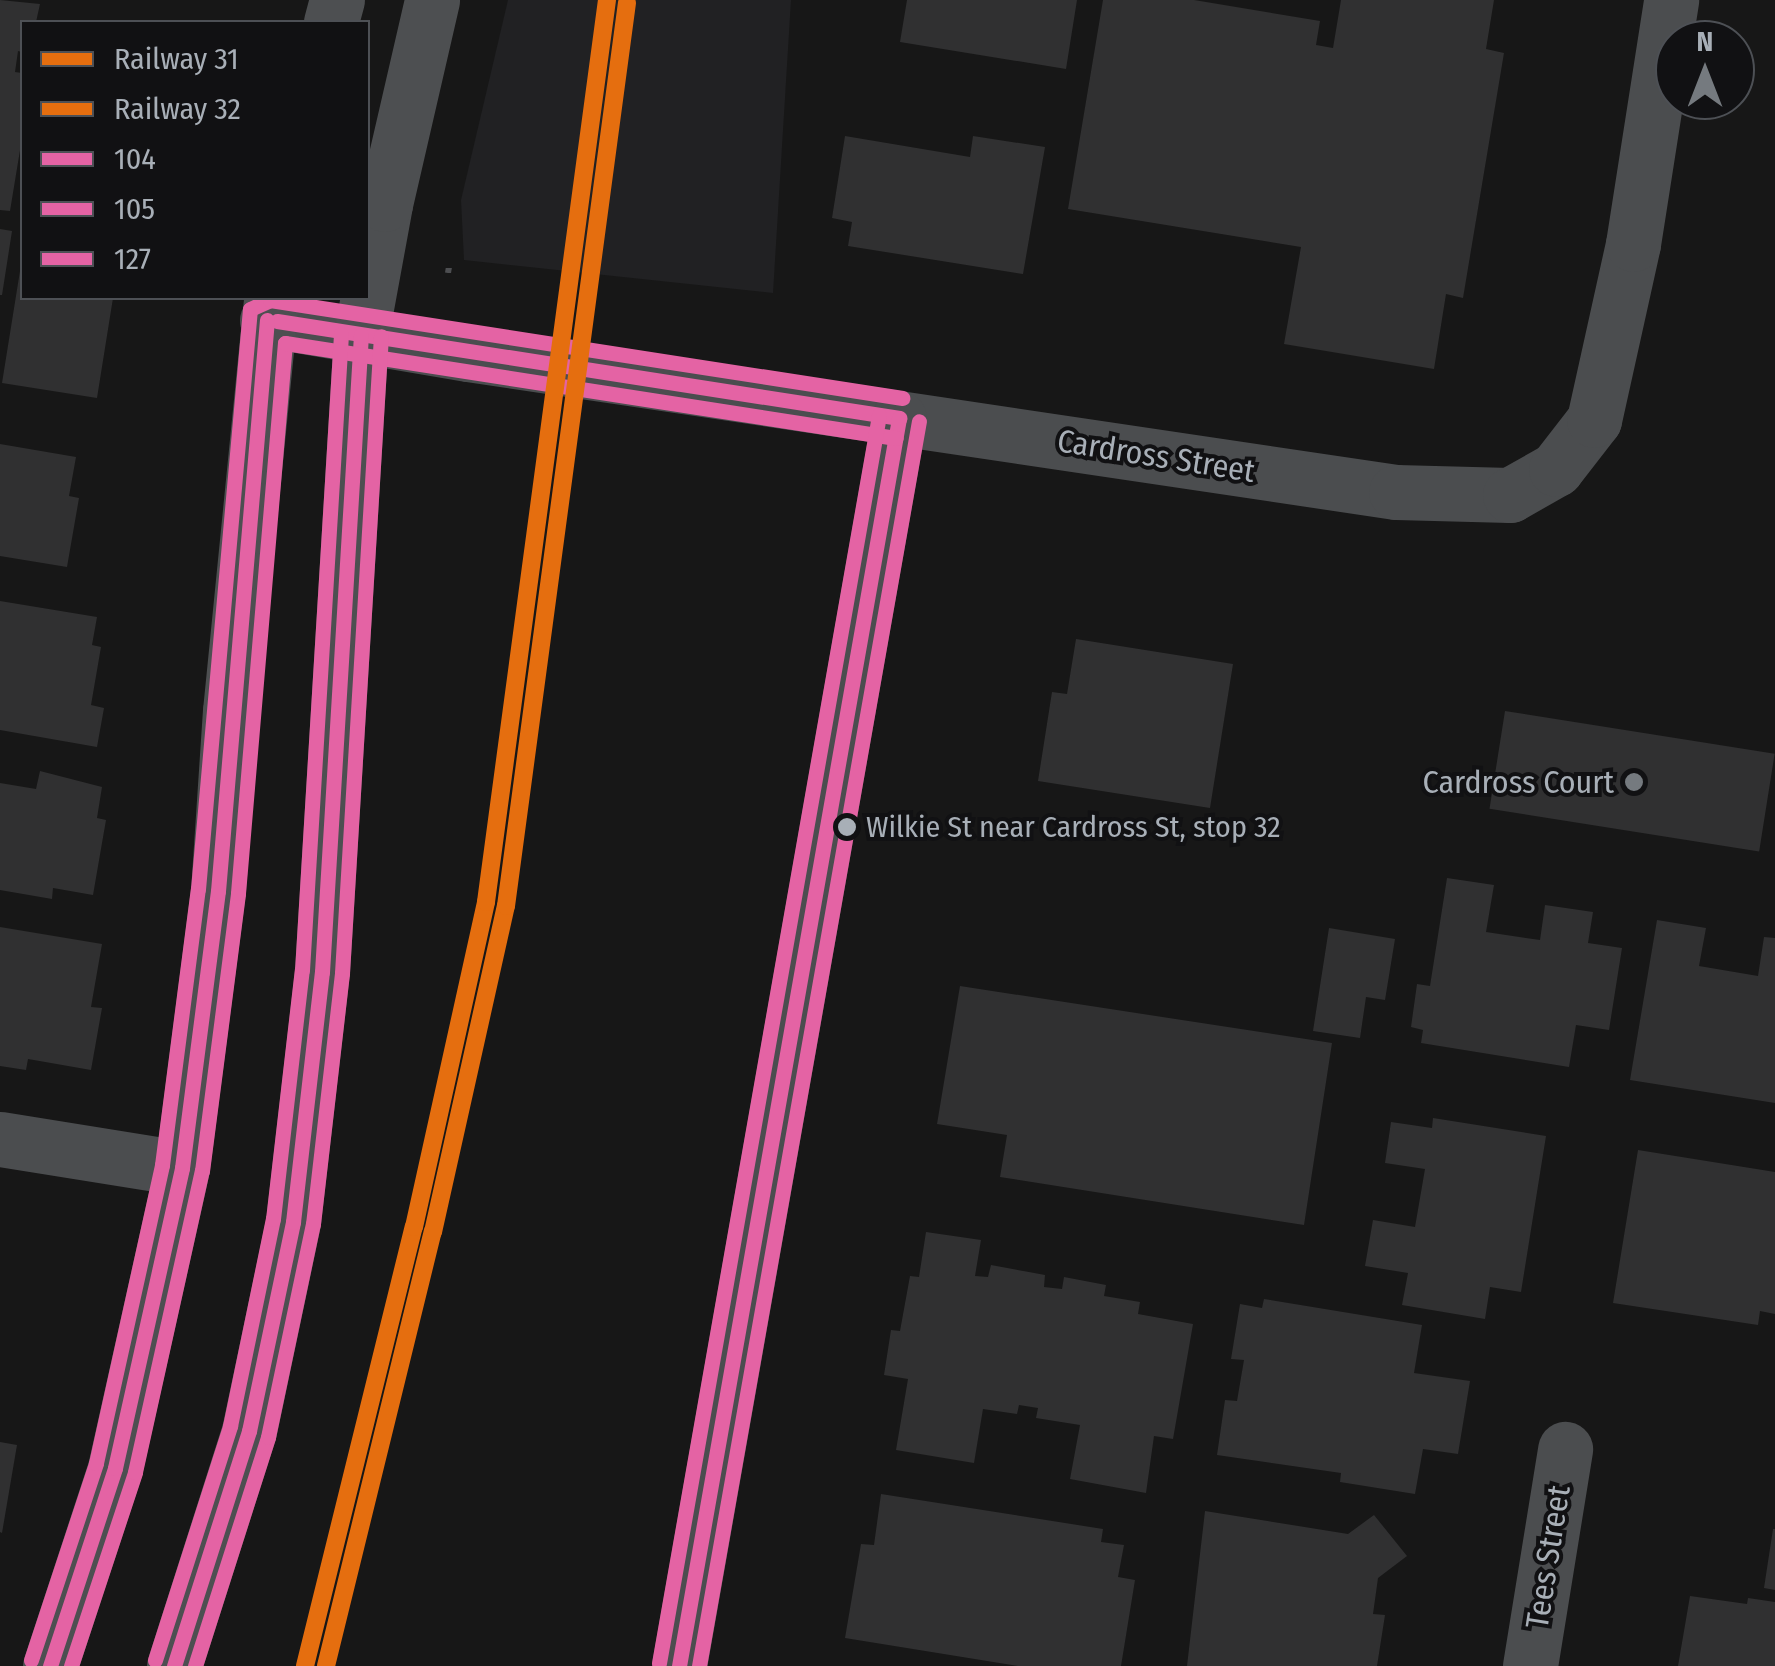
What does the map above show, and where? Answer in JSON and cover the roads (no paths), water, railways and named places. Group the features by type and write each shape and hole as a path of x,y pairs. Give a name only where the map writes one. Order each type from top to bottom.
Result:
{"main road":[{"path":"370,286 432,0"},
{"path":"174,1666 249,1432 293,1222 322,972 361,336 368,300"},
{"path":"50,1666 115,1468 182,1168 218,892 269,308"}],"street":[{"name":"Cardross Street","path":"269,308 361,336 454,352 1396,492 1510,495 1556,469 1594,420 1632,244 1671,0"},
{"path":"679,1666 899,418"},
{"path":"0,1139 182,1168"},
{"name":"Tees Street","path":"1530,1666 1565,1448"}],"rail line":[{"name":"31","path":"305,1666 414,1227 486,902 607,0"},
{"name":"32","path":"326,1666 433,1232 506,906 627,3"}],"place":[{"name":"Cardross Court","path":"1634,782"},
{"name":"Wilkie St near Cardross St, stop 32","path":"847,827"}]}
